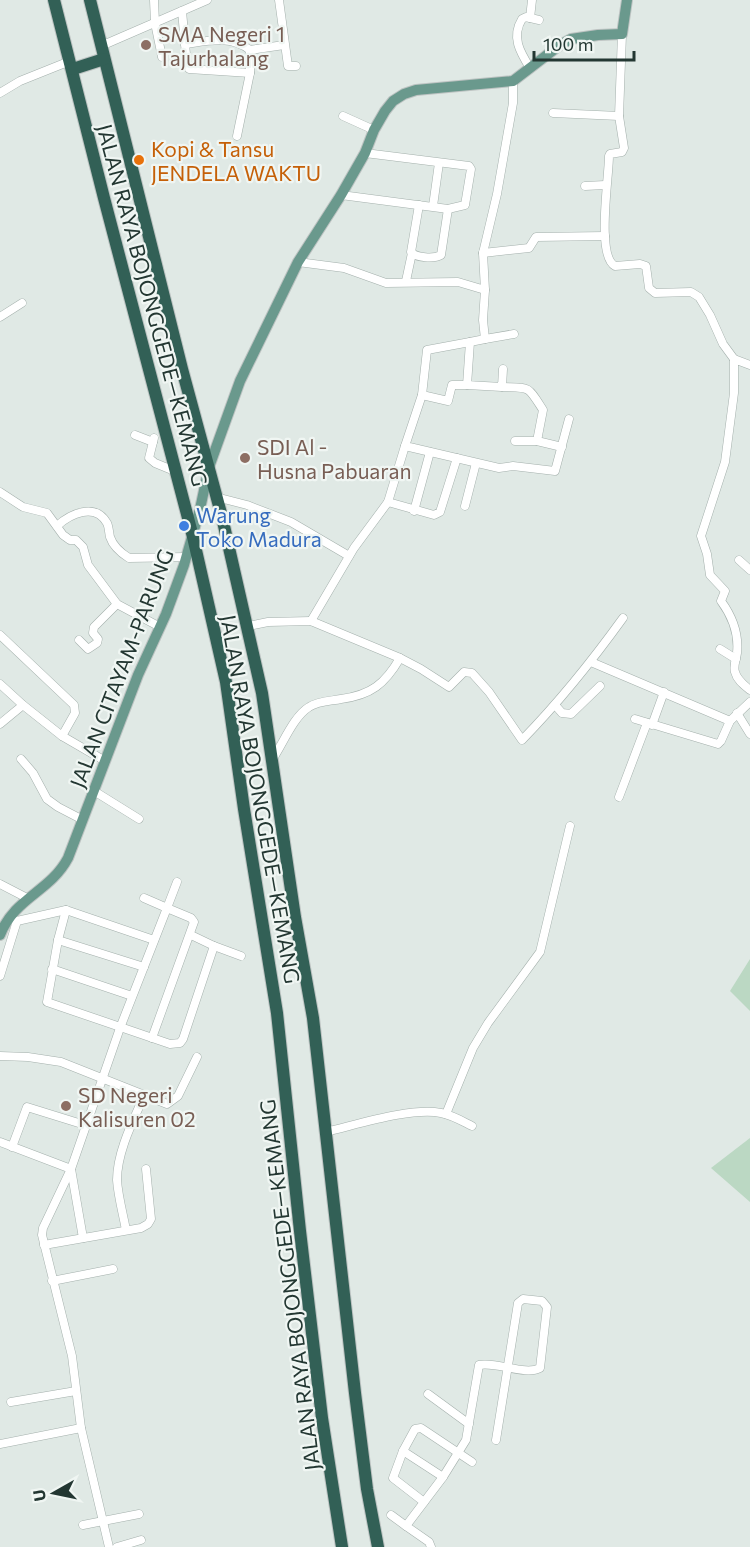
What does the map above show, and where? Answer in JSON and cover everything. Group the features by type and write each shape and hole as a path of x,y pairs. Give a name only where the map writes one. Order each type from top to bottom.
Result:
{"highway":[{"name":"JALAN RAYA BOJONGGEDE—KEMANG","path":"54,0 100,185 177,472 226,682 243,809 278,1013 322,1418 342,1547"},
{"name":"JALAN RAYA BOJONGGEDE—KEMANG","path":"90,0 249,626 262,693 295,916 314,1018 355,1393 367,1489 378,1547"},
{"path":"71,65 104,59"}],"main road":[{"path":"513,81 560,45 576,37 622,34 627,0"},
{"name":"JALAN CITAYAM-PARUNG","path":"0,935 4,918 60,872 68,858 186,557 193,537 209,467 240,381 298,262 341,195 388,106 404,94 424,88 513,81"}],"street":[{"path":"154,0 155,23 162,57"},
{"path":"101,46 207,0"},
{"path":"279,0 288,66 296,66"},
{"path":"530,18 532,0"},
{"path":"182,11 189,69 250,73"},
{"path":"530,68 516,40 520,21 526,17 539,20"},
{"path":"622,34 619,116 624,148 622,152 609,155 605,185 607,256 611,264 618,266 640,264 645,266 649,288 653,292 691,292 699,297 723,344 734,360 732,407 725,462 701,540 707,554 710,575 725,591 721,601 729,612 735,628 737,644 735,673 750,690"},
{"path":"185,44 213,40 230,41 239,43 250,50 284,45"},
{"path":"237,136 250,73 250,50"},
{"path":"0,93 20,81 71,65"},
{"path":"485,339 483,253 497,194 513,103 513,81"},
{"path":"553,113 619,116"},
{"path":"343,116 374,130"},
{"path":"341,195 448,208 465,205 471,169 466,166 365,153"},
{"path":"433,206 439,163"},
{"path":"585,186 605,185"},
{"path":"406,280 419,205"},
{"path":"412,253 437,257 441,255 448,208"},
{"path":"483,253 529,248 534,238 538,237 605,236"},
{"path":"298,262 344,268 386,283 458,282 485,290"},
{"path":"0,317 22,303"},
{"path":"311,621 349,556 388,502 422,395 427,350 514,334"},
{"path":"467,385 470,342"},
{"path":"734,360 750,365"},
{"path":"502,387 504,369"},
{"path":"422,395 448,401 452,385 528,388 543,410 537,441"},
{"path":"405,446 499,468 513,466 553,471 556,469 568,418"},
{"path":"135,435 154,440 149,458 177,472"},
{"path":"515,441 537,441 562,447"},
{"path":"414,510 430,452"},
{"path":"388,502 434,515 440,512 457,458"},
{"path":"465,506 476,463"},
{"path":"0,492 23,507 44,511 63,535 70,540 76,540 83,546 88,565 117,604 160,627"},
{"path":"216,497 247,505 291,522 349,556"},
{"path":"57,526 66,518 80,512 96,513 106,523 113,545 129,558 186,557"},
{"path":"739,560 750,570"},
{"path":"79,640 88,648 98,642 93,633 94,627 117,604"},
{"path":"249,626 278,621 311,621 400,658 449,687 465,671 476,675 522,740 591,662 623,618"},
{"path":"0,635 75,707 75,713 62,736"},
{"path":"720,649 736,659"},
{"path":"272,760 296,720 308,708 319,703 362,695 374,689 391,674 400,658"},
{"path":"591,662 730,721"},
{"path":"0,684 62,736 105,761"},
{"path":"555,705 562,713 571,714 600,686"},
{"path":"619,797 664,692"},
{"path":"635,719 717,744 721,741 730,721 750,702"},
{"path":"0,724 23,705"},
{"path":"737,713 750,734"},
{"path":"21,759 33,773 48,799 83,820"},
{"path":"94,790 139,819"},
{"path":"446,1114 473,1048 488,1023 540,952 570,826"},
{"path":"109,1547 81,1428 72,1356 52,1281 44,1245 43,1227 71,1169 120,1028 177,882"},
{"path":"0,884 27,898"},
{"path":"144,898 193,919 191,935 152,1038"},
{"path":"0,976 17,921 24,918 66,910 154,940"},
{"path":"66,910 51,969 46,1001 48,1004 172,1044 180,1043 183,1039 214,946"},
{"path":"191,935 241,956"},
{"path":"58,940 144,967"},
{"path":"51,969 132,996"},
{"path":"0,1056 52,1060 78,1067 164,1103 178,1096 197,1057"},
{"path":"126,1230 117,1183 118,1171 144,1096"},
{"path":"12,1147 27,1107 85,1125"},
{"path":"325,1132 408,1114 433,1112 446,1114 472,1126"},
{"path":"0,1142 71,1169"},
{"path":"44,1245 141,1228 150,1222 146,1168"},
{"path":"71,1169 82,1238"},
{"path":"52,1281 113,1269"},
{"path":"406,1526 443,1477 466,1440 479,1365 482,1364 508,1367 535,1370 540,1368 548,1307 545,1302 523,1299 518,1303 508,1367 496,1440"},
{"path":"11,1402 76,1391"},
{"path":"428,1394 469,1424"},
{"path":"424,1502 393,1478 411,1434 419,1427 472,1462"},
{"path":"0,1444 81,1428"},
{"path":"403,1451 443,1477"},
{"path":"83,1526 139,1514"},
{"path":"391,1515 429,1542 431,1547"},
{"path":"117,1547 141,1540"}],"green space":[{"path":"750,959 750,1011 730,991"},
{"path":"750,1138 750,1202 711,1168"}],"place":[{"name":"SMA Negeri 1 Tajurhalang","path":"146,45"},
{"name":"Kopi & Tansu JENDELA WAKTU","path":"139,160"},
{"name":"SDI Al - Husna Pabuaran","path":"245,458"},
{"name":"Warung Toko Madura","path":"184,526"},
{"name":"SD Negeri Kalisuren 02","path":"66,1106"}]}
